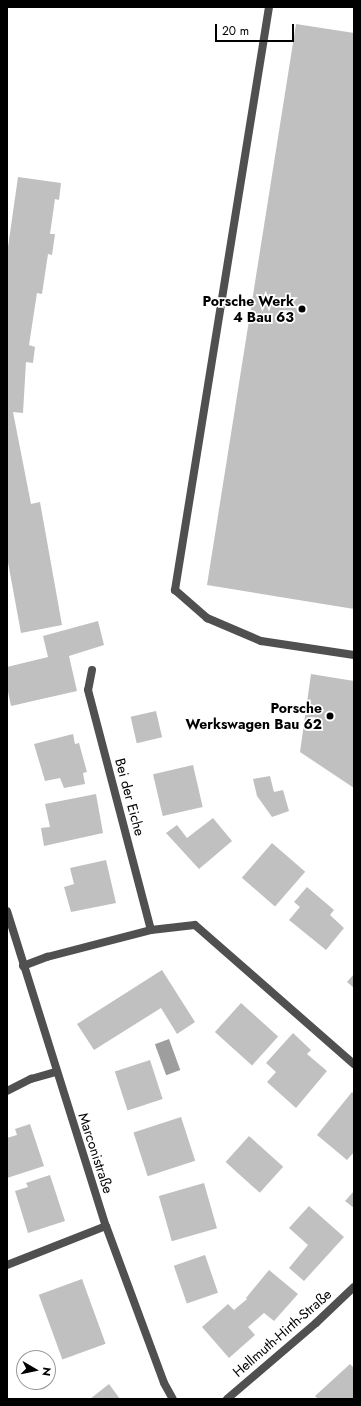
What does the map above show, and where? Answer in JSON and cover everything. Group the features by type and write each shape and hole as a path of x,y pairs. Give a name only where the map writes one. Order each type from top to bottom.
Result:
{"street":[{"path":"269,7 175,590 207,618 261,641 354,655"},
{"name":"Bei der Eiche","path":"92,670 88,690 151,930"},
{"name":"Marconistraße","path":"7,911 56,1072 106,1226 164,1383 173,1399"},
{"path":"23,966 47,957 151,930 195,925 354,1064"},
{"path":"7,1090 31,1079 56,1072"},
{"path":"7,1265 106,1226"},
{"name":"Hellmuth-Hirth-Straße","path":"227,1399 316,1323 354,1287"}],"shaded area":[{"path":"169,1039 180,1070 166,1075 155,1044"}],"building":[{"name":"Porsche Werk 4 Bau 63","path":"296,24 354,33 354,609 207,585"},
{"path":"18,177 61,183 59,200 55,199 50,234 55,234 52,255 48,254 42,294 37,293 29,345 35,347 33,363 26,362 23,413 13,412 31,504 40,502 62,625 21,633 7,557 7,254"},
{"path":"98,621 104,645 69,656 77,691 11,706 7,687 7,667 48,657 43,636"},
{"name":"Porsche Werkswagen Bau 62","path":"311,674 354,681 354,788 300,752"},
{"path":"156,711 162,737 137,743 131,717"},
{"path":"73,734 75,744 79,743 87,772 83,773 85,784 64,788 60,778 45,781 34,744"},
{"path":"193,765 203,807 163,816 153,774"},
{"path":"270,776 274,792 283,790 289,811 272,817 257,796 253,779"},
{"path":"96,794 103,833 44,846 41,828 50,827 45,804"},
{"path":"213,818 232,841 199,869 166,833 177,825 187,838"},
{"path":"272,843 305,872 275,907 242,878"},
{"path":"106,860 116,903 71,912 64,887 74,884 70,868"},
{"path":"307,887 334,910 330,915 344,928 326,950 289,920 300,907 294,902"},
{"path":"162,970 195,1022 177,1034 161,1008 94,1050 77,1024"},
{"path":"354,974 354,988 347,982"},
{"path":"241,1003 278,1036 252,1065 215,1032"},
{"path":"293,1033 311,1050 307,1054 327,1071 296,1108 267,1082 276,1072 266,1063"},
{"path":"150,1060 163,1099 127,1110 115,1071"},
{"path":"352,1092 354,1094 354,1152 347,1160 317,1135"},
{"path":"181,1117 195,1161 148,1176 133,1132"},
{"path":"30,1124 44,1166 7,1178 7,1138 17,1135 15,1129"},
{"path":"249,1136 283,1167 260,1193 226,1162"},
{"path":"50,1175 65,1221 28,1233 15,1191 28,1187 26,1183"},
{"path":"204,1183 217,1228 172,1241 159,1196"},
{"path":"354,1191 354,1208 345,1201"},
{"path":"309,1206 344,1237 304,1281 289,1268 308,1245 289,1228"},
{"path":"205,1255 218,1293 187,1304 174,1266"},
{"path":"269,1270 298,1294 274,1321 264,1313 248,1327 255,1335 229,1358 202,1327 228,1304 234,1310 247,1299 246,1298"},
{"path":"82,1279 106,1344 62,1360 39,1295"},
{"path":"350,1364 354,1368 354,1399 318,1399 315,1396"},
{"path":"109,1384 120,1399 90,1399"}],"place":[{"name":"Porsche Werk 4 Bau 63","path":"302,309"},
{"name":"Porsche Werkswagen Bau 62","path":"330,716"}]}
